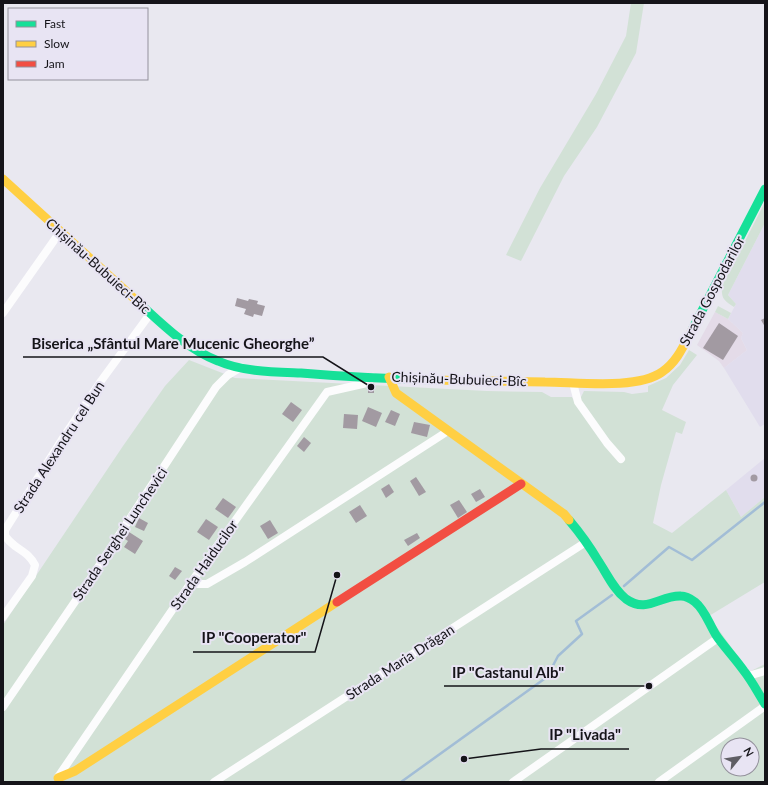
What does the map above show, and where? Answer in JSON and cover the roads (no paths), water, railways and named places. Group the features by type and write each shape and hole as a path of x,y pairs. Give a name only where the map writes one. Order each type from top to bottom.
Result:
{"street":[{"name":"Chișinău-Bubuieci-Bîc","path":"3,179 150,314 195,349 217,360 242,367 289,372 373,377 608,384 647,380"},
{"name":"Strada Gospodarilor","path":"647,380 665,371 677,358 765,189"},
{"path":"3,313 60,232"},
{"name":"Strada Alexandru cel Bun","path":"3,617 32,576 35,564 29,556 5,536 5,530 101,381 150,314"},
{"name":"Strada Serghei Lunchevici","path":"3,707 85,587 216,387 228,375 242,367"},
{"name":"Strada Haiducilor","path":"57,780 190,584 327,392 367,383 373,377"},
{"path":"389,377 396,393 564,514 577,528 616,588 625,598 635,604 646,606 667,599 688,597 695,603 707,619 718,638 748,676 765,705 660,782"},
{"path":"573,382 578,402 603,438 621,459"},
{"path":"190,584 207,584 245,562 448,431"},
{"path":"57,780 75,771 521,484"},
{"name":"Strada Maria Drăgan","path":"214,782 586,542"},
{"path":"513,782 718,638"},
{"path":"748,676 765,671"}],"waterway":[{"path":"624,586 669,547 692,560 765,502"},
{"path":"401,782 547,677 558,656 582,634 576,621 612,595"}],"place":[{"name":"Biserica „Sfântul Mare Mucenic Gheorghe”","path":"371,387"},
{"name":"IP \"Cooperator\"","path":"337,575"},
{"name":"IP \"Castanul Alb\"","path":"649,686"},
{"name":"IP \"Livada\"","path":"464,759"}]}
